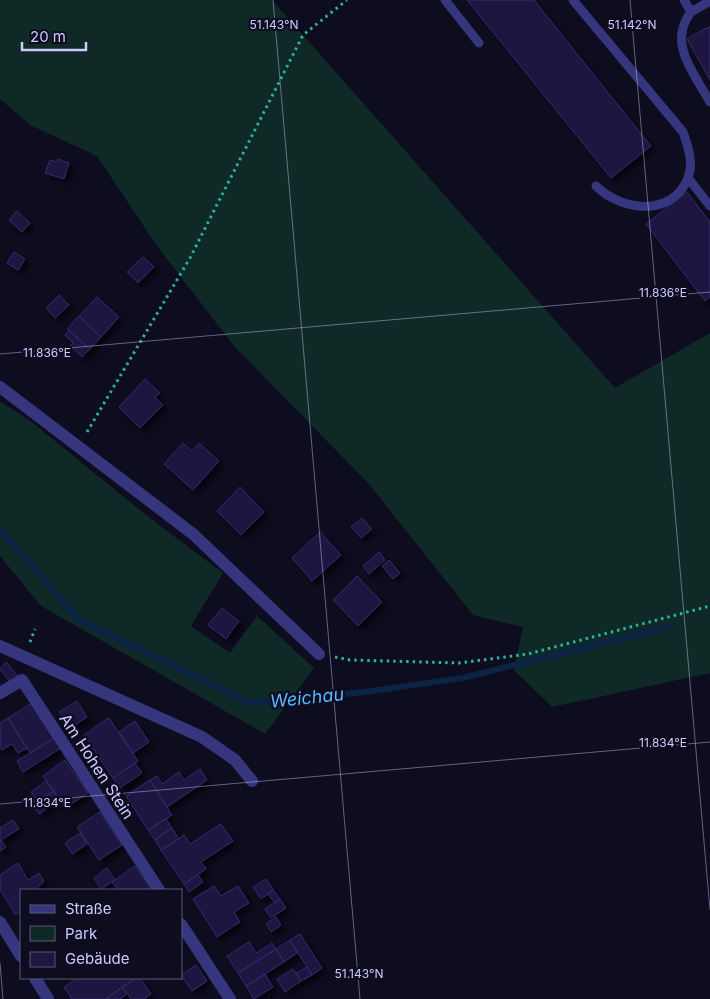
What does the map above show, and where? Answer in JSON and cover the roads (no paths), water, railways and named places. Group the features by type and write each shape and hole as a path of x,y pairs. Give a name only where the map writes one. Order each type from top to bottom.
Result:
{"street":[{"path":"0,387 193,534 319,654"},
{"path":"0,646 202,737 235,760 252,780"},
{"name":"Am Hohen Stein","path":"0,693 22,680 158,889"},
{"path":"0,922 20,954"},
{"path":"182,926 230,999"},
{"path":"36,979 48,999"}],"lane":[{"path":"445,0 479,43"},
{"path":"573,0 683,132 689,150 690,165 688,178 680,190 667,200 654,206 635,207 618,202 606,196 596,186"},
{"path":"684,0 691,12"},
{"path":"710,1 691,12 682,22 681,47 710,102"},
{"path":"688,178 710,206"}],"waterway":[{"name":"Weichau","path":"0,529 78,619 250,703 365,692 462,678 668,627"}]}
